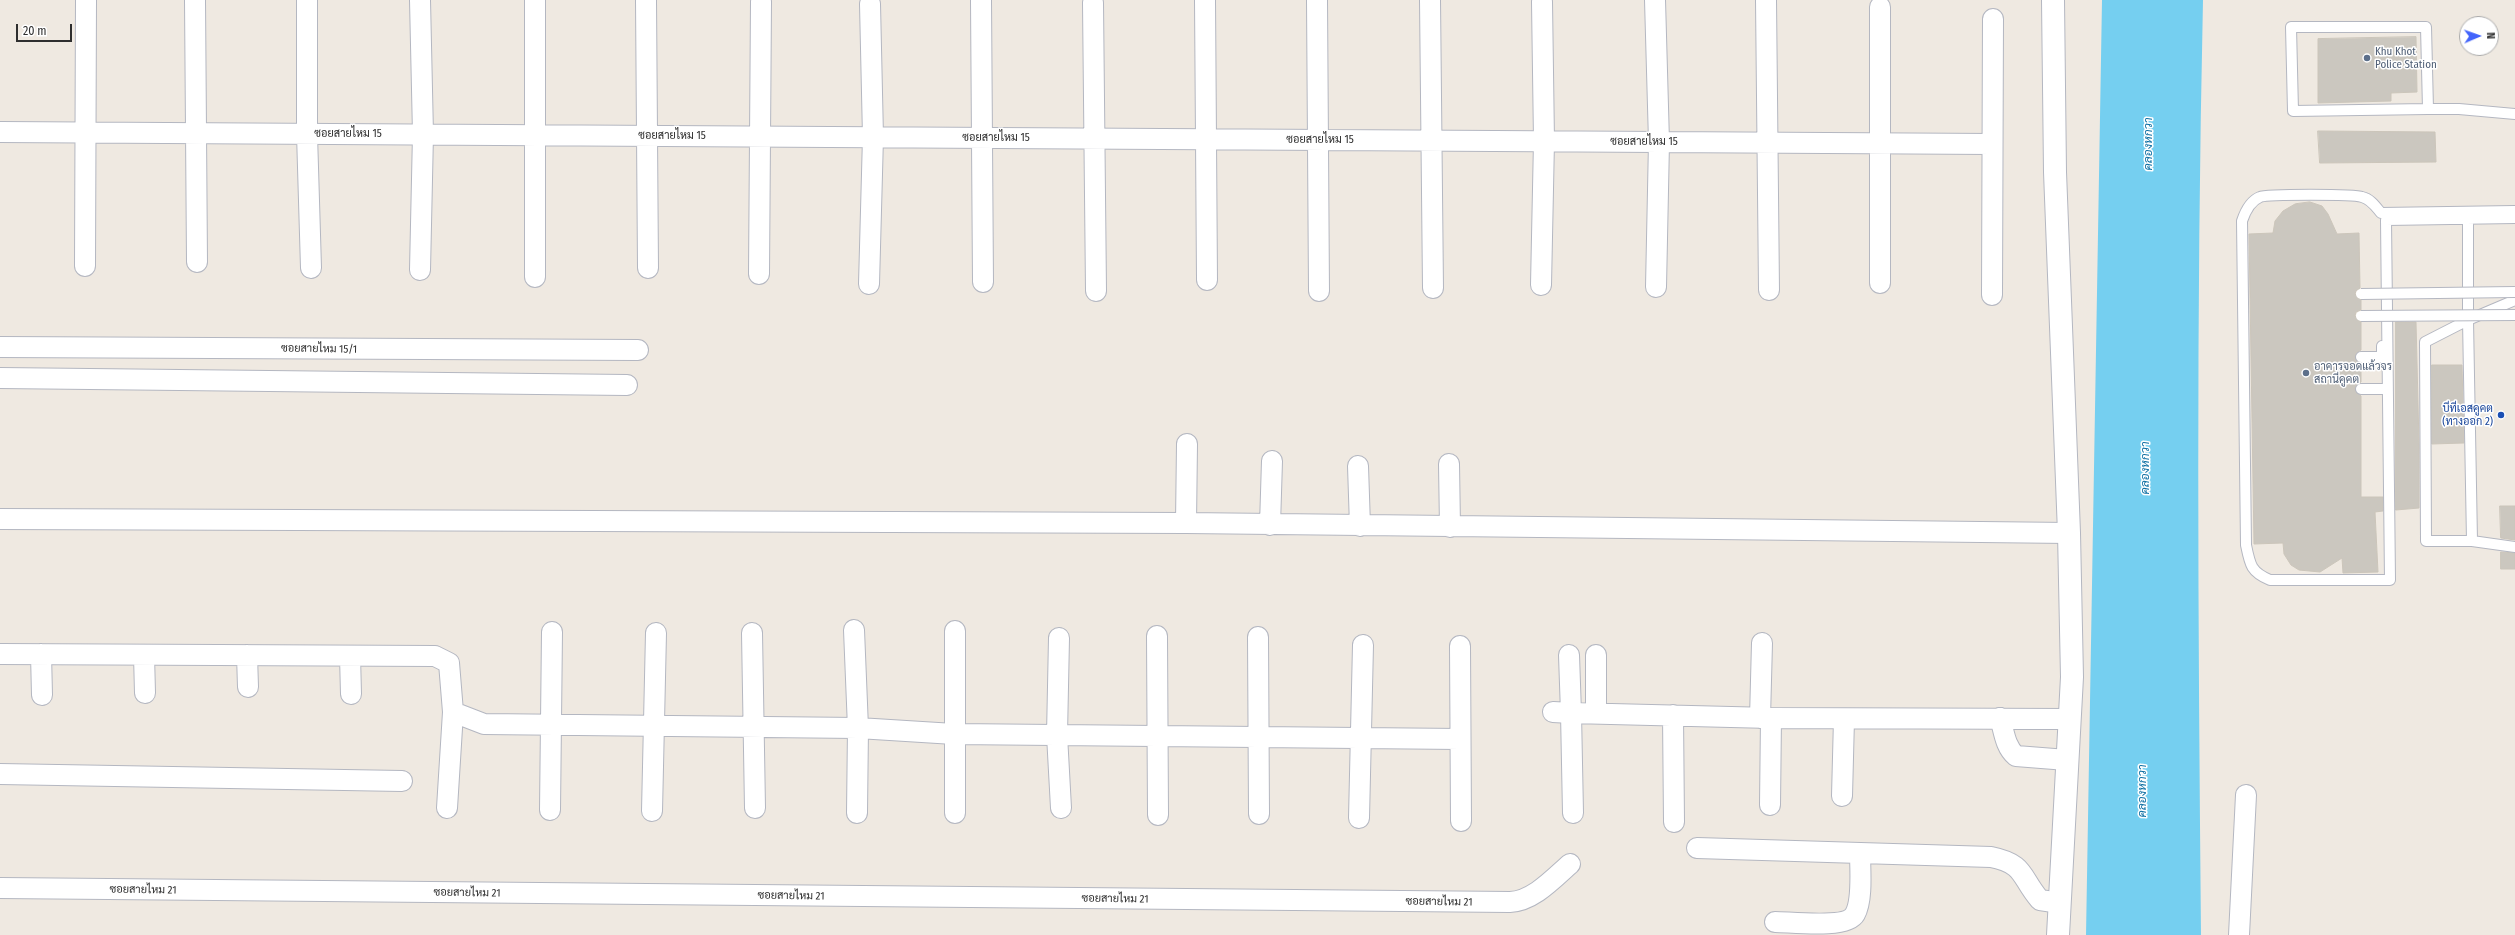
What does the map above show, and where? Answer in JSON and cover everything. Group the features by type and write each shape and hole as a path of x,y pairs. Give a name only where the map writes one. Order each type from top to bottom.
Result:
{"street":[{"path":"85,266 86,0"},
{"path":"195,0 197,262"},
{"path":"307,0 307,134 311,268"},
{"path":"420,0 423,134 420,270"},
{"path":"535,0 535,277"},
{"path":"646,0 648,268"},
{"path":"981,0 983,282"},
{"path":"1205,0 1208,280"},
{"path":"1317,0 1319,291"},
{"path":"1430,0 1433,288"},
{"path":"1655,0 1659,142 1656,287"},
{"path":"1766,0 1769,143 1769,290"},
{"path":"2052,0 2055,180 2069,533 2072,677 2058,935"},
{"path":"760,274 762,136 761,2"},
{"path":"1542,2 1544,141 1542,285"},
{"path":"1093,3 1093,138 1096,290"},
{"path":"869,284 873,137 870,4"},
{"path":"1880,7 1880,283"},
{"path":"1992,295 1993,19"},
{"name":"ซอยสายไหม 15","path":"0,132 1992,144"},
{"name":"ซอยสายไหม 15/1","path":"0,347 638,350"},
{"path":"24,347 25,378"},
{"path":"288,348 289,381"},
{"path":"0,378 627,385"},
{"path":"1186,444 1186,523"},
{"path":"1270,525 1272,461"},
{"path":"1449,464 1450,527"},
{"path":"1358,466 1360,526"},
{"path":"0,519 1186,523 2069,533"},
{"path":"854,630 858,728 857,813"},
{"path":"955,631 955,813"},
{"path":"550,810 552,632"},
{"path":"652,811 656,633"},
{"path":"752,633 755,727 755,808"},
{"path":"1157,636 1158,815"},
{"path":"1258,637 1257,737 1259,814"},
{"path":"1059,638 1057,735 1061,808"},
{"path":"1762,643 1770,805"},
{"path":"1359,818 1363,645"},
{"path":"1460,646 1460,821"},
{"path":"0,654 435,656 449,663 453,712 447,808"},
{"path":"40,654 42,695"},
{"path":"144,655 145,693"},
{"path":"247,655 248,687"},
{"path":"1569,655 1562,712 1573,813"},
{"path":"1596,655 1596,713"},
{"path":"350,656 351,694"},
{"path":"453,712 484,724 858,728 954,734 1460,739"},
{"path":"1562,712 1766,718 2070,719"},
{"path":"1673,715 1674,822"},
{"path":"2000,718 2007,744 2011,752 2016,756 2067,760"},
{"path":"1842,796 1844,719"},
{"path":"0,774 402,781"},
{"path":"2239,935 2246,795"},
{"path":"1696,848 1991,857 2009,860 2018,867 2040,900 2047,903 2060,903"},
{"path":"1775,922 1835,924 1847,921 1855,915 1859,903 1860,853"},
{"name":"ซอยสายไหม 21","path":"0,888 1519,902 1537,891 1570,864"}],"lane":[{"path":"2428,109 2426,27 2291,27 2293,111 2459,109 2515,114"},
{"path":"2361,357 2382,357 2381,213 2373,203 2362,197 2328,195 2260,197 2247,208 2242,221 2246,545 2249,562 2257,575 2270,580 2390,580 2386,220 2515,218"},
{"path":"2381,213 2515,211"},
{"path":"2468,219 2468,320 2472,541"},
{"path":"2361,294 2515,292"},
{"path":"2515,300 2468,320 2425,342 2426,541 2472,541 2515,546"},
{"path":"2361,316 2515,315"},
{"path":"2361,390 2387,390"}],"water":[{"name":"คลองหกวา","path":"2102,0 2203,0 2199,234 2198,468 2201,935 2086,935"}],"building":[{"name":"Khu Khot Police Station","path":"2416,37 2417,92 2391,93 2391,101 2318,103 2318,39"},
{"path":"2318,131 2435,132 2436,162 2320,163"},
{"name":"อาคารจอดแล้วจร สถานีคูคต","path":"2310,202 2322,206 2328,214 2337,234 2359,233 2360,288 2355,294 2361,300 2361,310 2356,312 2355,316 2361,322 2361,350 2356,353 2355,357 2361,364 2361,382 2356,385 2355,389 2361,396 2361,497 2383,497 2383,511 2375,512 2378,572 2343,573 2342,558 2320,572 2299,570 2291,565 2284,554 2283,543 2254,544 2249,234 2273,233 2275,221 2283,211 2295,204"},
{"path":"2396,322 2416,322 2419,508 2396,510"},
{"path":"2432,365 2462,365 2464,443 2432,444"},
{"path":"2500,506 2515,506 2515,540 2501,538"},
{"path":"2501,552 2515,553 2515,569 2501,569"}],"place":[{"name":"Khu Khot Police Station","path":"2367,58"},
{"name":"อาคารจอดแล้วจร สถานีคูคต","path":"2306,373"},
{"name":"บีทีเอสคูคต (ทางออก 2)","path":"2501,415"}]}
